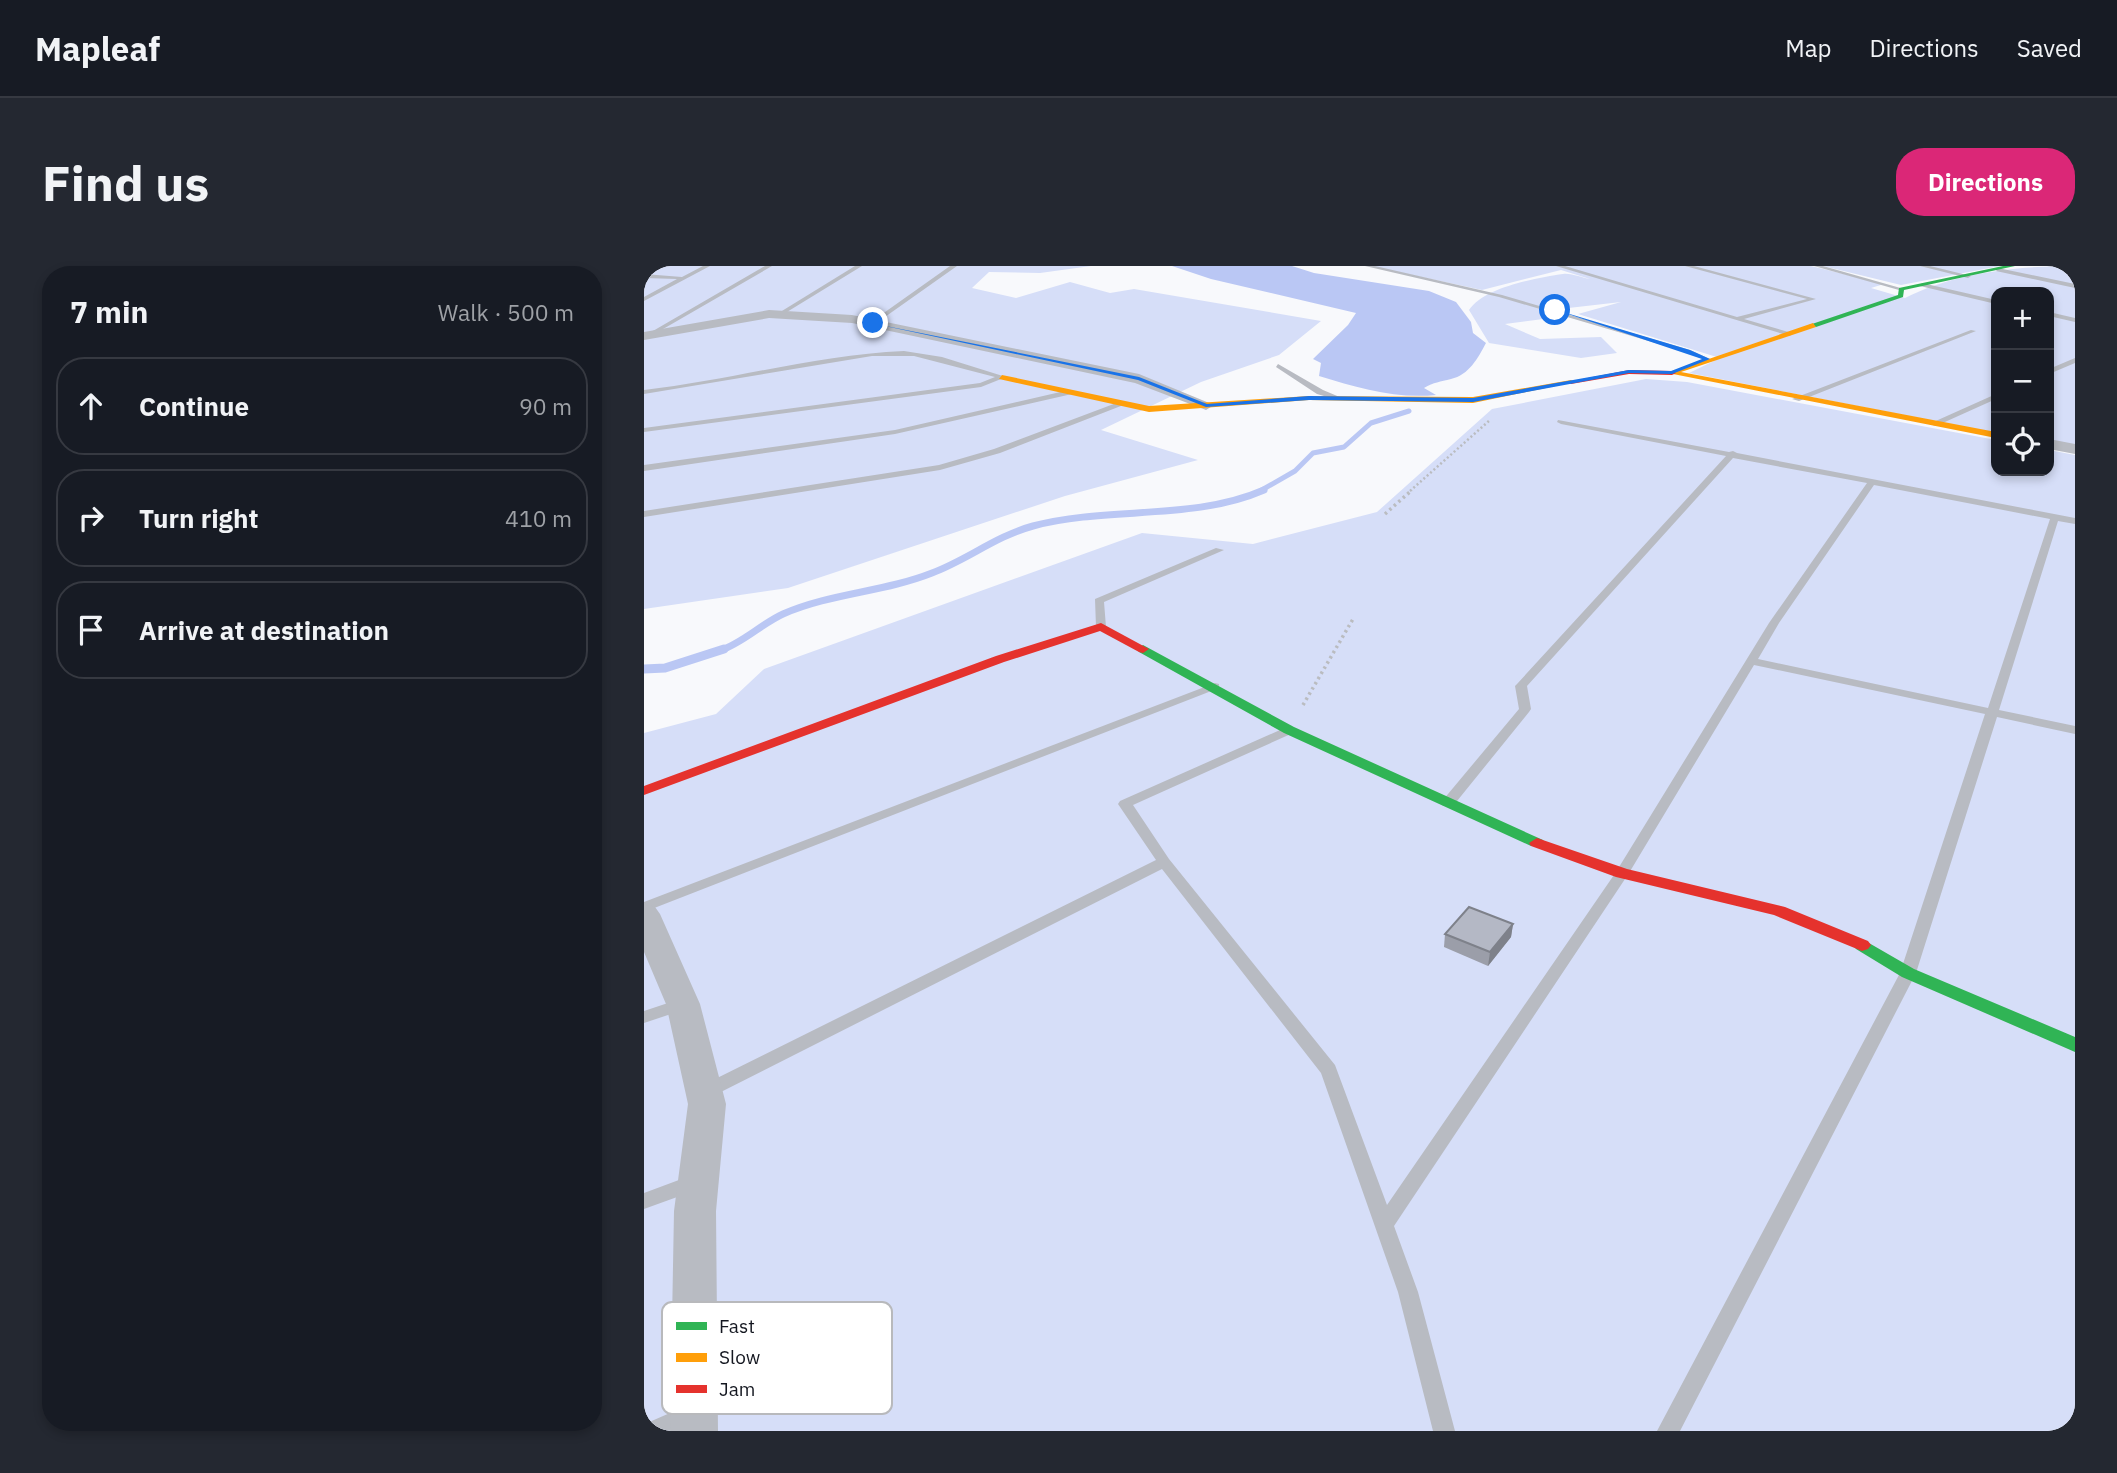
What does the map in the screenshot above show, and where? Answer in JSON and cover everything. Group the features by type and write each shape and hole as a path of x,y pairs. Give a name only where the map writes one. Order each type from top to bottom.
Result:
{"street":[{"path":"1672,373 1707,359 1790,334 1922,285 2005,268"},
{"path":"646,335 780,314 873,323 1139,379 1206,405"},
{"path":"1002,377 1149,409 1339,399 1473,400 1629,372 1672,373 1991,434"},
{"path":"2054,445 2075,449"},
{"path":"644,791 1000,659 1101,627 1215,686 1289,730 1545,846 1622,873 1779,911 1866,946 1908,973 2075,1045"},
{"path":"644,914 682,1004 707,1104 695,1211 695,1302"}],"lane":[{"path":"646,297 707,266"},
{"path":"646,335 769,266"},
{"path":"780,314 859,266"},
{"path":"873,323 954,266"},
{"path":"1368,266 1555,310 1707,359"},
{"path":"1559,266 1790,334"},
{"path":"1689,266 1813,299 1738,318"},
{"path":"1817,266 1901,293"},
{"path":"1923,266 1968,276"},
{"path":"2005,268 2075,286"},
{"path":"644,276 684,278"},
{"path":"1922,285 1991,301"},
{"path":"2054,315 2075,320"},
{"path":"1796,398 1973,331"},
{"path":"644,392 678,389 860,356 906,352 1002,377"},
{"path":"2054,370 2075,360"},
{"path":"1278,366 1320,392 1339,399"},
{"path":"644,430 981,385 1002,377"},
{"path":"644,468 895,432 1069,393"},
{"path":"1933,424 1991,398"},
{"path":"644,514 940,467 997,451 1122,404"},
{"path":"1561,422 2075,521"},
{"path":"1448,803 1525,709 1521,686 1733,453"},
{"path":"1384,1226 1622,873 1774,622 1872,482"},
{"path":"1668,1431 1908,973 1995,711 2054,517"},
{"path":"1101,627 1100,601 1219,550"},
{"path":"1752,661 2075,730"},
{"path":"644,907 1215,686"},
{"path":"1289,730 1125,804 1164,862 1329,1070 1408,1292 1444,1431"},
{"path":"703,1092 1164,862"},
{"path":"644,1017 682,1004"},
{"path":"644,1201 699,1181"},
{"path":"655,1431 694,1423"}],"path":[{"path":"1385,514 1491,421 1473,400"},
{"path":"1289,730 1353,619"}],"shaded area":[{"path":"644,266 1091,266 1040,273 989,272 972,288 1016,298 1070,282 1110,293 1134,289 1321,321 1279,355 1201,382 1101,430 1198,460 1065,496 788,588 644,609"},
{"path":"1370,266 1811,266 1884,284 1871,288 1905,298 1966,276 2032,267 2075,266 2075,448 2054,444 2054,287 1991,287 1991,432 1689,373 1720,358 1578,314 1621,302 1551,310 1551,318 1505,324 1540,339 1601,337 1617,353 1581,358 1489,343 1469,310 1486,295 1539,278 1566,274 1590,279 1561,270 1482,290"},
{"path":"1823,266 2000,266 1901,285"},
{"path":"1646,379 1687,382 1991,439 1991,476 2054,476 2054,451 2075,455 2075,1431 644,1431 644,733 716,714 764,669 1142,533 1253,544 1377,512 1492,409"}],"water":[{"path":"1172,266 1292,266 1314,273 1429,291 1456,302 1471,322 1473,333 1486,343 1463,374 1424,388 1436,395 1392,394 1363,388 1319,376 1321,363 1313,359 1348,325 1356,313 1211,279"}],"building":[{"path":"1469,907 1513,924 1490,952 1445,934"}],"waterway":[{"path":"1260,491 1295,471 1313,453 1344,447 1371,423 1409,411"},
{"path":"722,650 783,614 820,601 932,573 1019,530 1091,516 1208,506 1237,500 1264,490"},
{"path":"644,669 665,668 722,650"}],"traffic: fast":[{"path":"1813,325 1901,296 1901,289 2012,266"},
{"path":"1143,649 1289,730 1537,843"},
{"path":"1862,945 1908,973 2075,1045"}],"traffic: slow":[{"path":"1813,325 1672,373 1991,434"},
{"path":"1002,377 1149,409 1309,398 1473,400 1571,382"}],"traffic: jam":[{"path":"1571,382 1629,372 1672,373"},
{"path":"644,791 1000,659 1101,627 1143,649"},
{"path":"1537,843 1622,873 1779,911 1862,945"}],"route":[{"path":"873,323 1066,361 1139,379 1206,405 1309,398 1473,400 1629,372 1672,373 1707,359 1555,310"}]}
